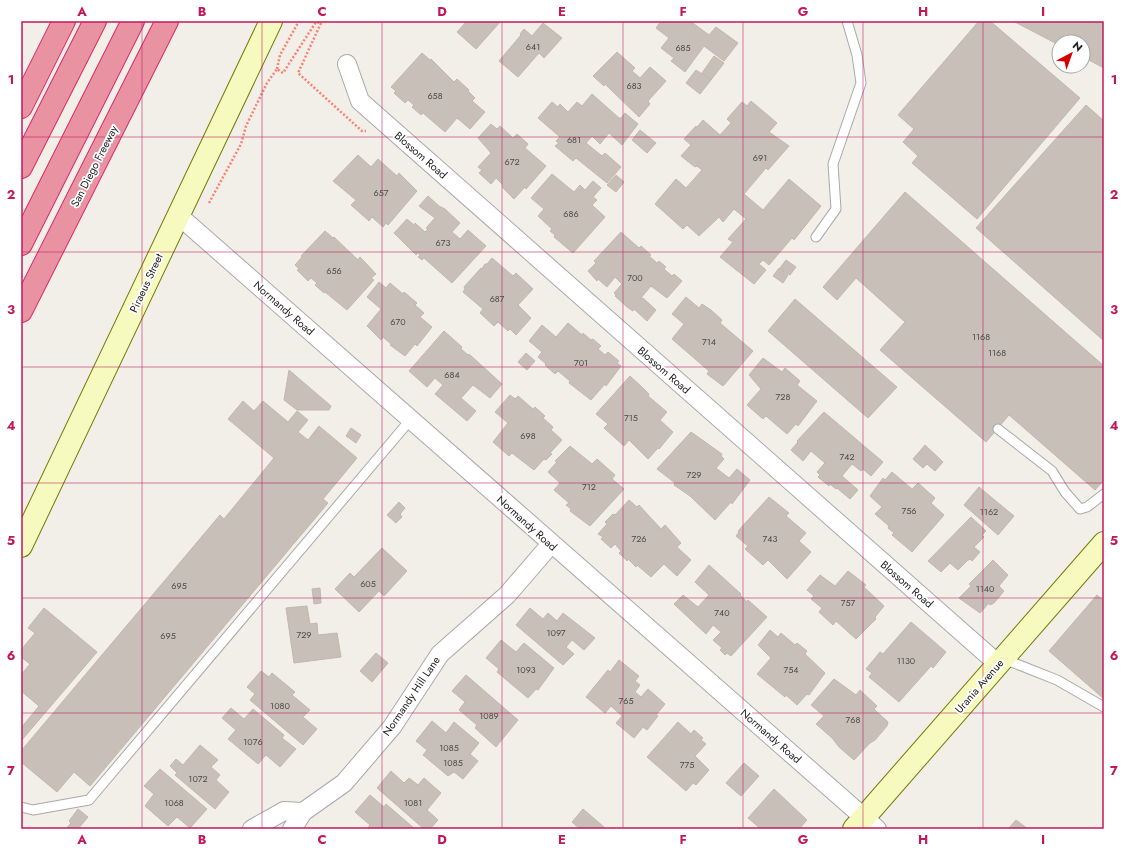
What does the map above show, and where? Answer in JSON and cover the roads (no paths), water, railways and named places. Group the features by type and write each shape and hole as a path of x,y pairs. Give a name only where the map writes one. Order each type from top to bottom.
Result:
{"highway":[{"path":"21,107 64,21"},
{"path":"21,166 95,21"},
{"path":"21,244 134,21"},
{"name":"San Diego Freeway","path":"21,311 167,21"}],"main road":[{"name":"Piraeus Street","path":"21,546 186,222 271,21"},
{"name":"Urania Avenue","path":"865,825 1000,662 1104,543"}],"street":[{"name":"Blossom Road","path":"347,64 360,101 1000,662"},
{"name":"Normandy Road","path":"186,222 411,419 865,825"},
{"name":"Normandy Hill Lane","path":"292,829 303,812 344,783 392,727 440,654 507,595 551,544"},
{"path":"252,829 284,811 303,812"}],"lane":[{"path":"816,237 836,209 833,164 861,82 857,56 847,21"},
{"path":"21,807 34,810 89,800 411,419"},
{"path":"998,429 1052,470 1065,492 1080,509 1087,507 1104,494"},
{"path":"1000,662 1057,680 1104,707"}]}
